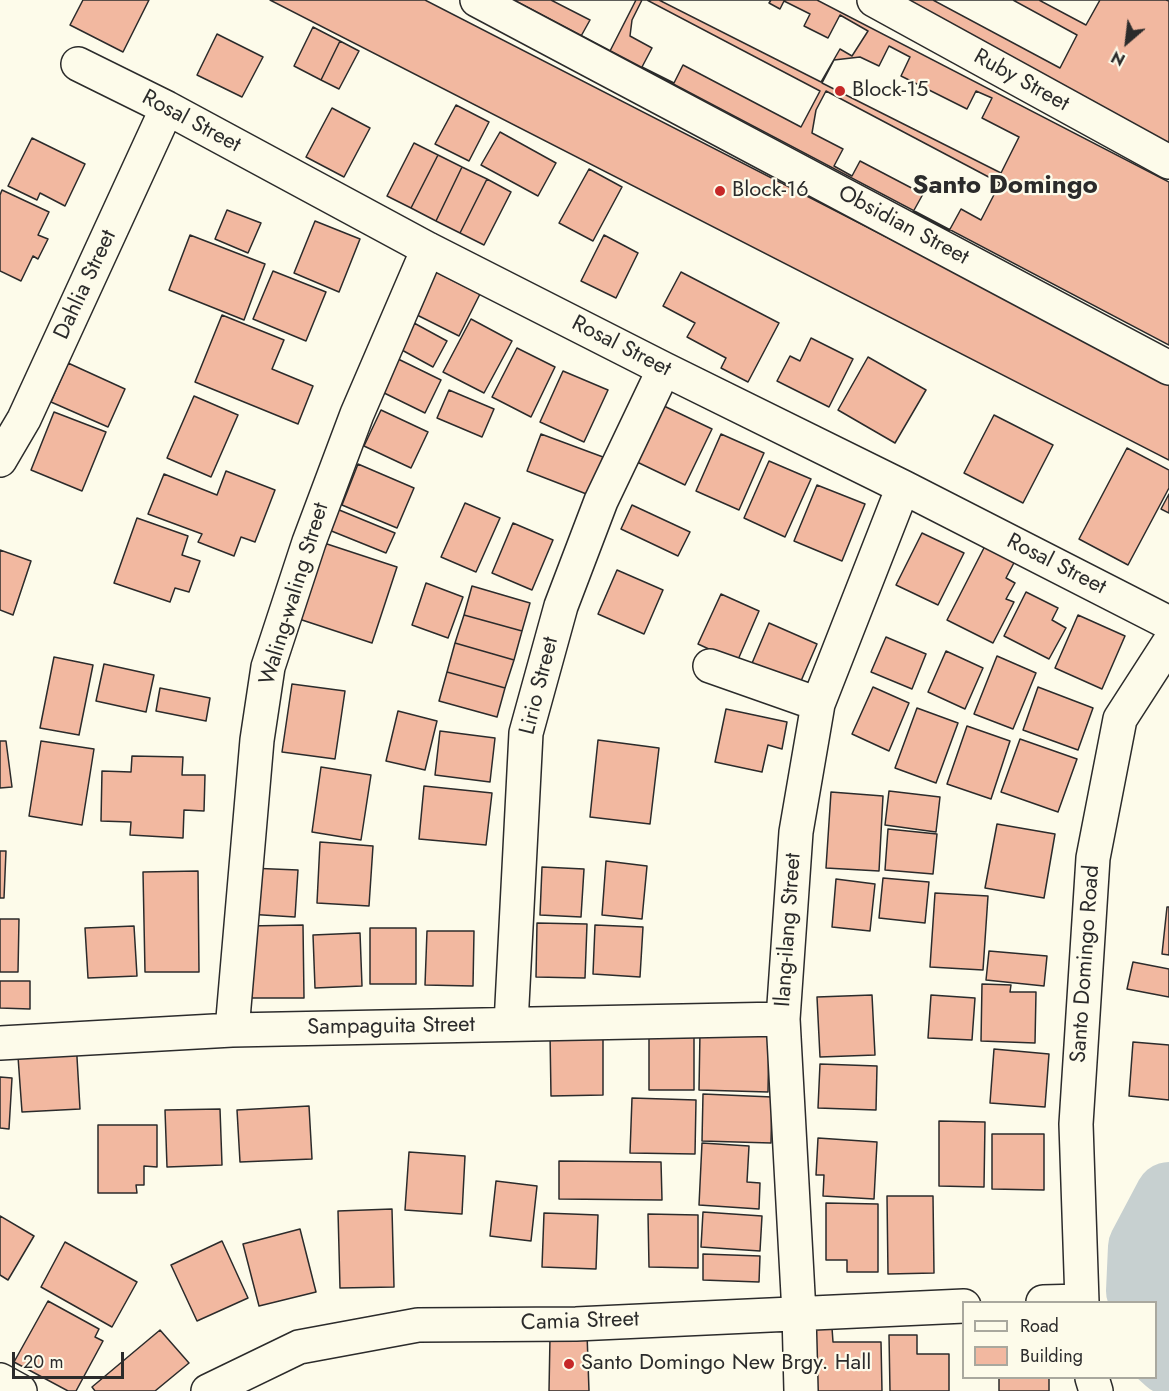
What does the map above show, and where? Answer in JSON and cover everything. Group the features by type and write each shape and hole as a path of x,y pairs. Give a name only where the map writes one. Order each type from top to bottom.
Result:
{"street":[{"name":"Obsidian Street","path":"477,0 1169,368"},
{"name":"Ruby Street","path":"874,0 1169,162"},
{"name":"Rosal Street","path":"78,64 167,108 428,249 1169,623"},
{"name":"Dahlia Street","path":"0,460 24,419 167,108"},
{"name":"Waling-waling Street","path":"232,1030 257,740 268,668 309,542 357,414 428,249"},
{"name":"Lirio Street","path":"511,1024 526,733 561,606 601,501 664,369"},
{"name":"Ilang-ilang Street","path":"801,1391 783,1018 796,832 818,704 903,487"},
{"name":"Santo Domingo Road","path":"1082,1301 1076,1124 1092,858 1120,719 1169,643"},
{"path":"710,666 818,704"},
{"name":"Sampaguita Street","path":"0,1043 232,1030 783,1018"},
{"name":"Camia Street","path":"208,1391 299,1347 418,1325 576,1324 962,1306"},
{"path":"0,1380 20,1391"}],"building":[{"path":"83,0 149,0 123,52 70,25"},
{"name":"Block-16","path":"270,0 425,0 1169,382 1169,460"},
{"name":"Block-15","path":"514,0 817,0 1169,182 1169,345"},
{"path":"551,0 636,0 609,53 580,38 590,20"},
{"path":"642,0 647,0 820,91 801,127 683,65 674,83 642,67 652,48 630,36 632,20"},
{"path":"659,0 771,0 769,3 780,9 784,1 810,14 804,26 828,38 840,15 868,31 852,56 840,49 821,82"},
{"path":"891,0 1169,1 1169,143"},
{"path":"933,0 1013,0 1077,35 1060,68"},
{"path":"1039,0 1100,0 1086,25"},
{"path":"313,27 340,41 321,80 294,66"},
{"path":"217,34 263,57 242,97 197,75"},
{"path":"340,41 359,51 339,89 321,80"},
{"path":"889,46 910,57 901,76 967,109 976,91 992,98 982,118 1019,137 1001,173 822,83 834,60 860,57 879,66"},
{"path":"826,91 1000,183 981,220 961,209 949,231 913,212 923,194 860,161 852,176 834,166 843,149 812,133 816,110"},
{"path":"456,105 489,122 469,161 435,144"},
{"path":"332,108 370,128 344,177 306,157"},
{"path":"500,132 556,163 538,196 481,165"},
{"path":"32,138 85,164 65,206 40,193 37,200 8,186"},
{"path":"414,143 438,155 411,208 387,196"},
{"path":"438,155 462,167 436,221 411,208"},
{"path":"462,167 487,179 460,233 436,221"},
{"path":"589,169 622,187 593,241 559,223"},
{"path":"487,179 511,192 484,245 460,233"},
{"path":"2,190 49,212 38,235 48,239 38,259 33,256 21,281 0,271 0,195"},
{"path":"227,210 261,223 248,253 215,239"},
{"path":"315,221 360,239 339,292 294,273"},
{"path":"190,235 265,264 244,320 169,290"},
{"path":"604,235 638,253 616,298 581,281"},
{"path":"273,271 326,292 306,341 253,319"},
{"path":"436,272 480,294 459,336 415,314"},
{"path":"681,272 779,323 748,382 721,368 726,358 687,337 695,323 663,306"},
{"path":"222,315 284,340 272,369 313,386 298,424 195,382"},
{"path":"471,319 512,341 484,393 443,372"},
{"path":"414,323 447,341 433,367 400,349"},
{"path":"811,338 853,359 829,407 777,381 790,356 800,361"},
{"path":"517,348 555,367 531,417 492,397"},
{"path":"392,356 441,380 425,413 376,389"},
{"path":"868,357 926,390 895,443 838,410"},
{"path":"68,363 125,389 108,427 51,402"},
{"path":"563,371 608,390 584,442 540,422"},
{"path":"449,390 494,409 482,437 437,418"},
{"path":"194,396 238,415 211,477 167,458"},
{"path":"664,406 712,429 685,485 637,462"},
{"path":"381,410 428,432 411,468 364,446"},
{"path":"54,412 106,432 82,491 31,470"},
{"path":"994,415 1053,445 1023,503 964,473"},
{"path":"541,434 603,457 589,495 527,471"},
{"path":"721,434 764,453 739,510 696,491"},
{"path":"1127,448 1169,470 1169,488 1128,565 1079,539"},
{"path":"769,461 811,479 785,537 744,518"},
{"path":"358,464 414,488 397,528 342,505"},
{"path":"226,471 275,490 255,542 241,537 234,556 198,542 202,534 148,514 164,474 217,495"},
{"path":"817,485 865,504 842,561 794,541"},
{"path":"1169,494 1169,513 1161,509"},
{"path":"465,503 500,518 476,572 441,557"},
{"path":"632,505 690,532 678,556 621,529"},
{"path":"332,507 395,533 386,553 324,528"},
{"path":"137,518 188,536 182,555 200,561 189,592 175,588 170,602 114,583"},
{"path":"513,523 553,540 532,590 492,573"},
{"path":"922,533 964,553 938,605 896,585"},
{"path":"987,542 1017,557 1006,578 1015,583 1006,599 1014,602 993,643 947,620"},
{"path":"324,543 397,567 372,643 299,619"},
{"path":"0,550 31,561 13,615 0,610"},
{"path":"617,570 663,590 644,634 598,614"},
{"path":"426,583 463,597 448,638 412,625"},
{"path":"472,586 530,603 522,631 464,615"},
{"path":"1026,592 1058,608 1052,620 1066,628 1049,659 1004,636"},
{"path":"721,594 759,611 737,662 698,644"},
{"path":"464,615 522,631 514,660 455,643"},
{"path":"1078,615 1125,636 1102,689 1055,668"},
{"path":"769,623 817,644 798,688 750,668"},
{"path":"886,637 926,654 912,689 871,672"},
{"path":"455,643 514,660 505,688 447,672"},
{"path":"946,651 983,668 965,709 928,692"},
{"path":"997,656 1036,673 1013,729 974,714"},
{"path":"54,657 93,665 79,735 40,728"},
{"path":"104,664 154,675 146,712 96,701"},
{"path":"447,672 505,688 497,717 439,701"},
{"path":"292,684 345,691 335,759 282,752"},
{"path":"873,687 909,703 889,751 852,734"},
{"path":"1038,687 1093,708 1078,750 1023,730"},
{"path":"160,688 210,698 206,721 156,711"},
{"path":"917,708 958,723 936,783 895,768"},
{"path":"726,709 787,722 782,749 768,745 762,772 715,762"},
{"path":"398,711 437,721 425,770 386,761"},
{"path":"967,726 1010,741 991,799 947,784"},
{"path":"440,731 495,738 490,782 435,775"},
{"path":"1020,739 1077,759 1058,812 1001,792"},
{"path":"598,740 659,748 650,824 590,817"},
{"path":"0,741 6,741 12,787 0,788"},
{"path":"41,741 94,749 82,825 29,816"},
{"path":"132,756 183,757 182,775 205,775 204,811 184,810 183,838 130,835 131,822 101,821 102,771 131,772"},
{"path":"321,767 371,775 361,840 312,832"},
{"path":"424,786 492,793 486,845 419,839"},
{"path":"889,791 940,797 936,832 885,825"},
{"path":"831,792 883,796 879,871 826,868"},
{"path":"997,824 1055,834 1044,898 985,888"},
{"path":"888,829 937,834 933,874 885,870"},
{"path":"320,842 373,846 369,906 317,903"},
{"path":"0,851 6,851 4,898 0,898"},
{"path":"606,861 647,866 642,919 602,915"},
{"path":"542,867 584,869 581,917 540,915"},
{"path":"249,868 298,870 295,917 247,914"},
{"path":"198,871 199,972 145,972 143,872"},
{"path":"883,878 929,882 925,923 879,918"},
{"path":"836,879 875,884 870,931 832,927"},
{"path":"935,893 988,896 983,970 930,967"},
{"path":"1167,907 1169,907 1169,955 1162,954"},
{"path":"0,919 19,919 18,972 0,972"},
{"path":"537,923 587,924 585,978 536,977"},
{"path":"303,925 304,998 249,998 248,926"},
{"path":"595,925 643,927 640,977 593,974"},
{"path":"134,926 137,976 88,978 85,928"},
{"path":"370,928 416,928 416,984 370,984"},
{"path":"427,931 474,931 473,986 425,985"},
{"path":"360,933 362,986 315,988 313,935"},
{"path":"989,951 1047,956 1044,986 986,980"},
{"path":"1133,962 1169,969 1169,997 1127,989"},
{"path":"0,981 30,981 30,1009 0,1008"},
{"path":"982,984 1011,985 1010,992 1036,992 1035,1043 981,1041"},
{"path":"872,995 875,1055 820,1057 817,997"},
{"path":"931,995 975,998 972,1040 928,1038"},
{"path":"700,1032 769,1035 768,1092 699,1090"},
{"path":"550,1034 603,1034 603,1095 551,1096"},
{"path":"649,1034 694,1035 694,1090 649,1090"},
{"path":"76,1040 80,1109 22,1112 17,1043"},
{"path":"1133,1042 1169,1045 1169,1100 1129,1096"},
{"path":"994,1049 1049,1054 1045,1107 990,1103"},
{"path":"820,1064 877,1066 876,1110 818,1108"},
{"path":"0,1077 12,1078 9,1129 0,1128"},
{"path":"703,1094 772,1097 771,1143 702,1141"},
{"path":"632,1098 696,1100 695,1154 630,1153"},
{"path":"309,1106 312,1159 240,1162 237,1110"},
{"path":"220,1109 222,1165 167,1167 165,1110"},
{"path":"939,1121 985,1122 984,1187 939,1186"},
{"path":"98,1125 157,1125 157,1167 144,1166 144,1185 136,1185 137,1193 98,1193"},
{"path":"992,1134 1044,1134 1044,1190 992,1189"},
{"path":"818,1138 877,1142 874,1199 823,1196 824,1175 816,1175"},
{"path":"702,1143 749,1146 747,1182 760,1183 759,1209 699,1205"},
{"path":"409,1152 465,1156 462,1214 405,1210"},
{"path":"559,1161 661,1162 662,1200 559,1199"},
{"path":"496,1181 537,1186 531,1241 490,1236"},
{"path":"887,1196 933,1196 934,1273 888,1274"},
{"path":"826,1203 878,1204 878,1272 847,1272 847,1260 826,1260"},
{"path":"392,1209 394,1287 340,1288 338,1211"},
{"path":"703,1212 762,1216 760,1251 701,1247"},
{"path":"544,1213 598,1215 596,1269 542,1267"},
{"path":"648,1214 698,1215 698,1268 649,1267"},
{"path":"0,1216 34,1236 8,1280 0,1275"},
{"path":"300,1229 316,1292 259,1306 243,1244"},
{"path":"222,1241 248,1298 197,1321 171,1265"},
{"path":"65,1242 137,1282 112,1327 41,1287"},
{"path":"703,1254 760,1256 759,1282 703,1280"},
{"path":"48,1301 99,1329 95,1337 103,1341 76,1391 68,1391 14,1362"},
{"path":"815,1328 832,1328 833,1342 881,1342 882,1391 816,1391"},
{"path":"160,1330 189,1363 155,1391 95,1391 92,1387"},
{"name":"Santo Domingo New Brgy. Hall","path":"587,1333 589,1391 549,1391 550,1337"},
{"path":"889,1335 917,1335 917,1354 949,1354 949,1391 890,1391"},
{"path":"999,1379 1049,1379 1049,1391 999,1391"}],"waterway":[{"path":"1144,1301 1140,1291 1142,1247 1169,1196"},
{"path":"1157,1344 1159,1352 1169,1361"}],"place":[{"name":"Block-15","path":"840,91"},
{"name":"Block-16","path":"720,191"},
{"name":"Santo Domingo New Brgy. Hall","path":"569,1364"}],"district":[{"name":"Santo Domingo","path":"1005,187"}]}
